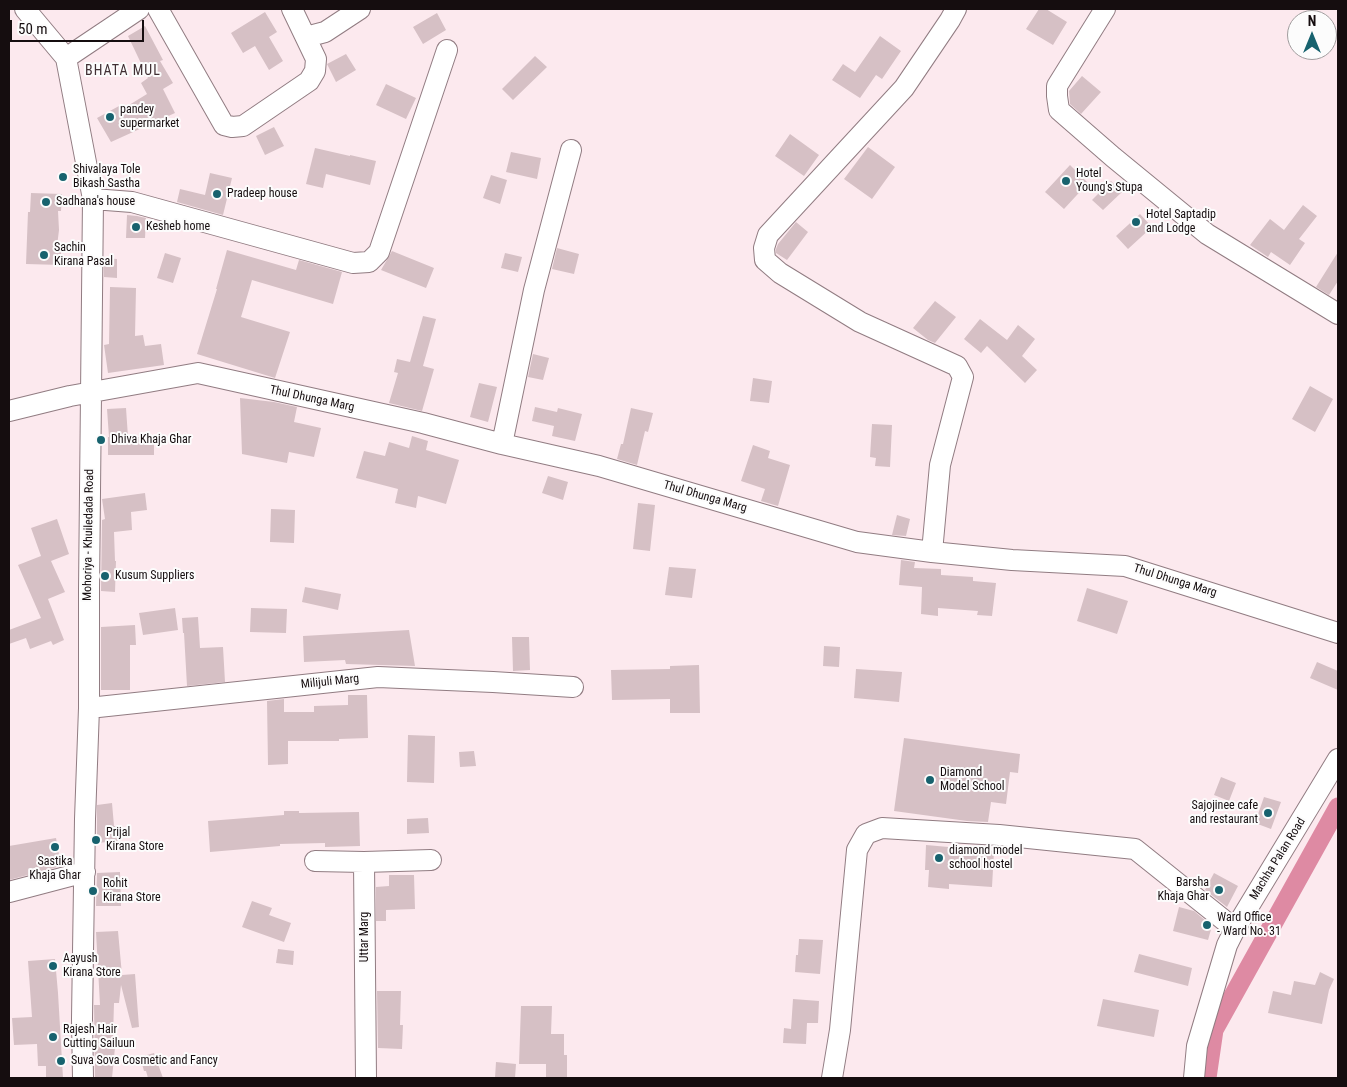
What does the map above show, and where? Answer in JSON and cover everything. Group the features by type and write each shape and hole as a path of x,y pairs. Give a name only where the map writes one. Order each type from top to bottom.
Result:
{"street":[{"name":"Mohoriya - Khuiledada Road","path":"25,9 66,58 93,199 88,589 89,708 85,819 83,1078"},
{"path":"66,58 138,9"},
{"path":"158,9 224,125 232,127 243,126 309,81 315,71 316,59 292,9"},
{"path":"306,37 325,32 360,9"},
{"path":"932,552 940,464 963,377 957,366 860,322 780,273 765,260 764,248 768,235 773,229 904,88 956,9"},
{"path":"1105,9 1057,86 1059,110 1113,158 1207,234 1338,314"},
{"path":"93,199 132,202 353,263 368,262 378,252 447,50"},
{"path":"502,444 534,290 571,150"},
{"name":"Thul Dhunga Marg","path":"9,411 70,396 198,374 423,423 502,444 599,466 857,542 1012,560 1126,566 1338,633"},
{"name":"Milijuli Marg","path":"89,708 378,677 573,687"},
{"name":"Machha Palan Road","path":"1194,1078 1197,1046 1227,946 1235,929 1338,759"},
{"path":"832,1078 840,1030 857,850 866,834 882,828 999,835 1135,849 1235,929"},
{"path":"315,862 431,860"},
{"name":"Uttar Marg","path":"364,862 366,1078"},
{"path":"9,892 85,872"}],"building":[{"path":"1039,9 1046,9 1067,22 1053,45 1026,29"},
{"path":"265,12 277,32 269,37 283,61 269,70 255,46 243,53 231,33"},
{"path":"437,13 446,30 423,44 413,27"},
{"path":"145,26 163,60 160,61 173,83 163,89 175,113 111,142 97,118 119,106 121,110 147,94 141,83 148,78 128,36"},
{"path":"880,36 901,51 882,79 876,75 860,98 832,80 843,64 855,72"},
{"path":"346,54 356,70 336,82 327,64"},
{"path":"535,56 547,67 513,100 502,89"},
{"path":"1082,76 1101,92 1081,114 1070,104 1069,91"},
{"path":"386,84 416,98 406,119 376,105"},
{"path":"274,127 284,146 265,155 256,136"},
{"path":"790,134 819,155 804,176 775,156"},
{"path":"868,147 895,167 872,199 844,179"},
{"path":"315,148 376,161 370,185 326,174 323,188 306,184"},
{"path":"511,152 541,158 537,179 506,172"},
{"path":"1070,165 1088,183 1064,209 1045,192"},
{"name":"Pradeep house","path":"210,173 232,178 223,215 177,202 180,189 205,195"},
{"path":"491,175 507,180 500,204 483,198"},
{"path":"1111,181 1122,192 1103,210 1092,200"},
{"path":"31,193 62,194 61,211 58,211 59,230 57,246 61,246 61,265 26,264 28,212 30,212"},
{"path":"1303,205 1317,216 1299,239 1305,243 1290,265 1271,252 1268,257 1250,245 1270,219 1284,230"},
{"path":"1140,214 1152,227 1128,249 1116,236"},
{"name":"Kesheb home","path":"127,215 146,218 145,238 126,238"},
{"path":"796,222 808,232 787,260 776,253 776,249"},
{"path":"557,248 579,254 574,274 552,269"},
{"path":"227,250 296,270 299,260 342,272 333,304 252,280 241,317 290,332 275,378 197,354"},
{"path":"392,251 434,268 426,288 381,270"},
{"path":"1338,252 1338,281 1329,295 1316,287"},
{"path":"165,253 181,258 173,283 157,278"},
{"path":"505,253 522,257 518,272 501,268"},
{"path":"104,258 117,259 117,278 104,277"},
{"path":"110,287 136,288 135,336 143,335 145,346 161,344 164,365 108,373 104,345 109,344"},
{"path":"935,301 956,317 935,343 913,328"},
{"path":"423,316 436,319 423,366 434,369 422,411 389,403 398,373 394,372 397,359 410,362"},
{"path":"980,319 1007,340 1018,325 1035,339 1022,356 1037,370 1025,383 987,346 981,353 964,339"},
{"path":"533,354 549,358 543,380 528,377"},
{"path":"753,378 772,381 769,403 750,401"},
{"path":"479,383 497,387 488,422 470,417"},
{"path":"1310,386 1333,399 1315,432 1292,419"},
{"path":"240,398 297,407 294,422 321,428 314,457 289,452 287,463 242,454"},
{"path":"535,407 557,412 558,408 582,414 575,441 552,436 554,426 532,421"},
{"path":"126,408 128,437 154,437 154,455 108,455 107,409"},
{"path":"631,408 653,413 648,432 645,431 637,465 617,459 621,444 623,444"},
{"path":"872,424 892,425 890,467 875,466 876,458 870,457"},
{"path":"412,436 428,441 426,450 459,460 446,504 418,496 416,508 395,503 398,489 356,478 364,451 385,456 389,442 409,448"},
{"path":"753,445 770,451 768,458 790,465 778,506 761,501 765,489 741,481"},
{"path":"548,476 568,482 563,500 542,493"},
{"path":"145,493 147,510 131,512 132,530 114,532 116,561 115,592 101,591 102,520 105,519 102,499"},
{"path":"638,503 655,505 650,551 633,549"},
{"path":"271,509 295,510 294,543 270,542"},
{"path":"897,515 910,519 906,536 892,535"},
{"path":"57,519 69,554 51,561 65,592 48,599 64,640 53,645 51,641 30,649 26,638 9,644 9,630 41,618 18,565 41,556 31,528"},
{"path":"901,560 915,562 914,568 941,569 941,575 973,577 973,581 996,583 992,616 977,615 978,611 938,608 938,616 921,614 922,587 899,585"},
{"path":"669,567 696,569 692,598 665,595"},
{"path":"305,587 341,594 338,610 302,602"},
{"path":"1087,588 1128,601 1117,634 1077,621"},
{"path":"175,608 178,630 143,635 139,613"},
{"path":"251,608 287,609 286,633 250,632"},
{"path":"198,617 200,648 223,647 225,682 187,686 182,618"},
{"path":"135,625 136,645 130,645 130,690 101,690 101,627"},
{"path":"409,630 415,666 346,664 345,660 304,662 303,636"},
{"path":"512,637 529,637 530,670 513,671"},
{"path":"824,646 840,647 839,667 823,666"},
{"path":"1317,662 1338,671 1338,690 1310,678"},
{"path":"699,665 700,713 670,713 670,699 612,700 611,670 670,669 670,666"},
{"path":"856,669 902,672 899,702 854,698"},
{"path":"348,695 367,695 368,738 339,739 339,741 288,741 288,764 268,765 267,701 284,699 284,712 314,712 314,706 348,705"},
{"path":"408,735 435,736 434,783 407,782"},
{"path":"904,738 1020,754 1018,773 1010,772 1006,804 991,802 988,822 894,811"},
{"path":"474,751 476,766 460,767 459,752"},
{"path":"1221,777 1236,783 1229,801 1214,795"},
{"name":"Sajojinee cafe and restaurant","path":"1264,797 1281,802 1271,829 1255,823"},
{"path":"112,803 114,826 117,826 118,841 97,843 97,805"},
{"path":"284,811 299,811 299,813 359,812 360,846 325,847 325,843 280,844 280,846 210,852 208,821 284,815"},
{"path":"428,818 429,833 407,834 407,819"},
{"path":"56,838 61,866 9,880 9,846"},
{"path":"926,845 994,851 992,887 949,884 949,889 928,887 929,870 925,870"},
{"path":"120,872 121,906 96,906 97,873"},
{"path":"1214,873 1238,886 1227,907 1205,890"},
{"path":"389,875 414,875 415,909 386,910 386,921 376,921 376,887 389,886"},
{"path":"252,901 272,908 269,915 291,923 284,942 242,927"},
{"path":"1179,907 1194,911 1212,926 1208,940 1173,931"},
{"path":"118,931 122,975 135,974 139,1027 132,1028 121,985 119,1003 114,1003 113,1037 116,1037 112,1078 95,1078 94,1005 100,1005 96,932"},
{"path":"799,939 823,940 820,974 795,972"},
{"path":"278,949 294,951 293,965 276,963"},
{"path":"1139,954 1192,968 1188,986 1134,972"},
{"path":"55,959 63,1078 46,1078 46,1066 38,1066 37,1044 14,1045 12,1018 32,1017 28,961"},
{"path":"1320,972 1334,979 1329,990 1322,1024 1268,1013 1273,991 1291,995 1294,981 1315,985"},
{"path":"377,991 401,991 400,1025 403,1025 402,1049 378,1048"},
{"path":"793,999 819,1001 818,1023 807,1023 806,1044 783,1043 784,1028 791,1029"},
{"path":"1103,999 1159,1010 1154,1037 1097,1026"},
{"path":"521,1006 552,1006 551,1034 564,1034 564,1055 567,1055 567,1078 546,1078 546,1064 519,1064"},
{"path":"154,1053 163,1078 148,1078 146,1071 144,1071 140,1057"},
{"path":"496,1062 516,1064 515,1078 495,1078"}],"waterway":[{"path":"1207,1078 1214,1030 1338,807"}],"place":[{"name":"pandey supermarket","path":"110,117"},
{"name":"Shivalaya Tole Bikash Sastha","path":"63,177"},
{"name":"Hotel Young's Stupa","path":"1066,181"},
{"name":"Pradeep house","path":"217,194"},
{"name":"Sadhana's house","path":"46,202"},
{"name":"Hotel Saptadip and Lodge","path":"1136,222"},
{"name":"Kesheb home","path":"136,227"},
{"name":"Sachin Kirana Pasal","path":"44,255"},
{"name":"Dhiva Khaja Ghar","path":"101,440"},
{"name":"Kusum Suppliers","path":"105,576"},
{"name":"Diamond Model School","path":"930,780"},
{"name":"Sajojinee cafe and restaurant","path":"1268,813"},
{"name":"Prijal Kirana Store","path":"96,840"},
{"name":"Sastika Khaja Ghar","path":"55,847"},
{"name":"diamond model school hostel","path":"939,858"},
{"name":"Barsha Khaja Ghar","path":"1219,890"},
{"name":"Rohit Kirana Store","path":"93,891"},
{"name":"Ward Office - Ward No. 31","path":"1207,925"},
{"name":"Aayush Kirana Store","path":"53,966"},
{"name":"Rajesh Hair Cutting Sailuun","path":"53,1037"},
{"name":"Suva Sova Cosmetic and Fancy","path":"61,1061"}],"district":[{"name":"BHATA MUL","path":"123,71"}]}
